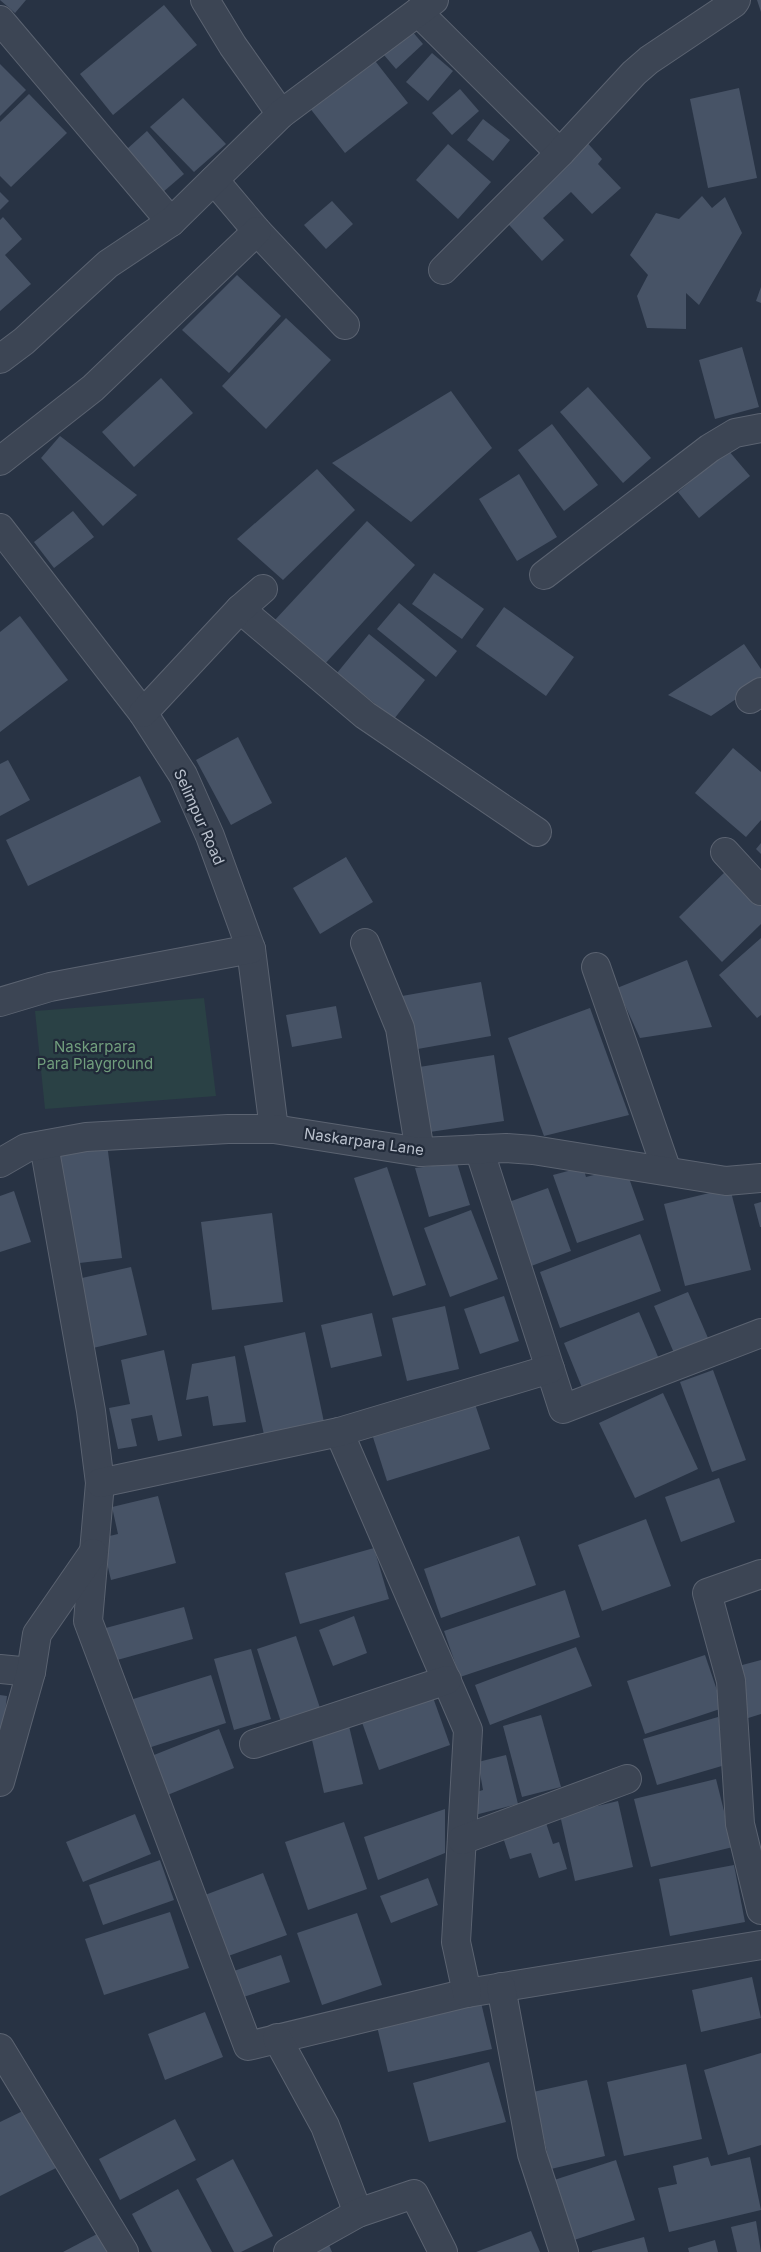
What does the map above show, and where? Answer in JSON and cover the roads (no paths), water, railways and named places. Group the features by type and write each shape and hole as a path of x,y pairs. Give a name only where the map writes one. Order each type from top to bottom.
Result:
{"street":[{"path":"205,0 233,46 281,114"},
{"path":"443,270 560,152 634,73 649,60 736,0"},
{"path":"0,359 31,334 108,264 171,222 281,114 426,6 560,152"},
{"path":"0,20 171,222"},
{"path":"214,180 258,232 345,325"},
{"path":"0,461 93,388 258,232"},
{"path":"544,574 710,448 735,432 761,428"},
{"name":"Selimpur Road","path":"0,528 143,713 183,775 210,836 251,949 274,1129"},
{"path":"143,713 240,609 263,589"},
{"path":"240,609 364,715 536,832"},
{"path":"726,852 761,890"},
{"path":"365,943 400,1028 420,1152"},
{"path":"0,1002 50,988 251,949"},
{"path":"596,967 667,1171"},
{"name":"Naskarpara Lane","path":"0,1163 26,1148 86,1137 274,1129 420,1152 506,1148 533,1150 726,1181 761,1178"},
{"path":"44,1145 91,1411 100,1483 88,1621 248,2046 467,1993 761,1946"},
{"path":"479,1149 563,1409 761,1333"},
{"path":"100,1483 339,1432 550,1369"},
{"path":"339,1432 468,1730 456,1942 467,1993"},
{"path":"0,1782 31,1672 37,1634 94,1552"},
{"path":"761,1574 707,1593 731,1681 740,1824 761,1910"},
{"path":"0,1669 31,1672"},
{"path":"254,1744 447,1680"},
{"path":"462,1840 627,1779"},
{"path":"502,1987 532,2154 564,2252"},
{"path":"277,2038 325,2126 358,2213"},
{"path":"0,2048 124,2252"},
{"path":"288,2252 358,2213 414,2194 443,2252"}],"park label":[{"name":"Naskarpara Para Playground","path":"95,1056"}]}
